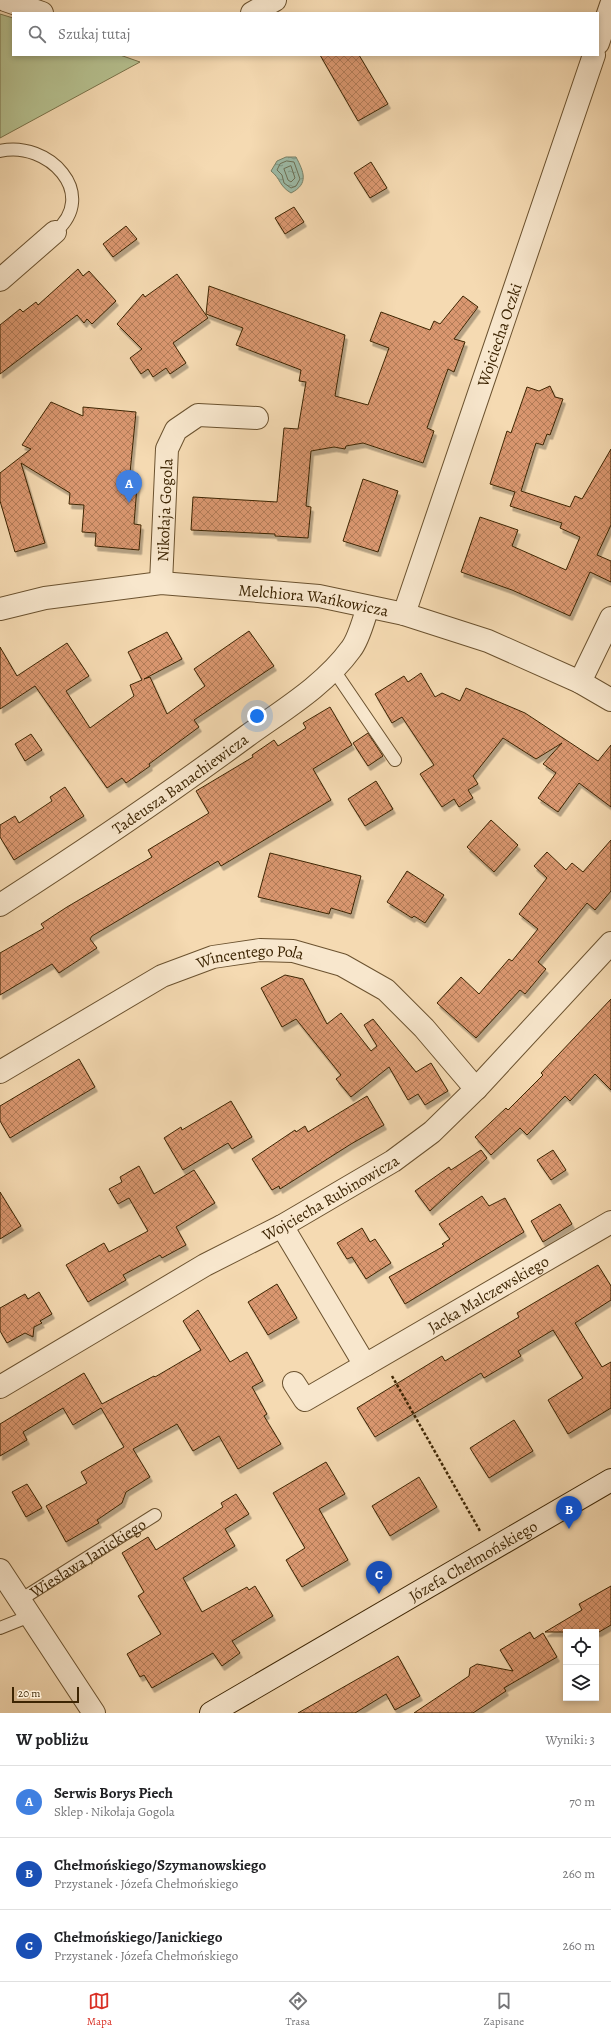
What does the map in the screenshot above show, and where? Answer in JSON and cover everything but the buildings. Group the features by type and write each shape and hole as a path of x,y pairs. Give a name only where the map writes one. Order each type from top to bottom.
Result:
{"street":[{"path":"5,0 39,12"},
{"path":"254,12 275,0"},
{"path":"599,40 611,5"},
{"name":"Wojciecha Oczki","path":"404,614 594,56"},
{"path":"0,280 56,232"},
{"name":"Nikołaja Gogola","path":"161,583 167,450 176,430 198,415 257,418"},
{"name":"Melchiora Wańkowicza","path":"0,609 45,598 161,583 319,596 404,614 488,641 580,682 611,700"},
{"name":"Tadeusza Banachiewicza","path":"0,905 82,853 220,756 309,691 333,669 352,648 368,607"},
{"path":"580,682 611,618"},
{"name":"Wojciecha Rubinowicza","path":"0,1387 205,1265 282,1226 393,1161 432,1132 476,1089 611,944"},
{"name":"Wincentego Pola","path":"0,1072 162,976 213,957 260,950 280,950 293,951 342,965 386,990 424,1028 476,1089"},
{"name":"Jacka Malczewskiego","path":"294,1383 305,1400 611,1222"},
{"path":"282,1226 365,1365"},
{"name":"Józefa Chełmońskiego","path":"211,1713 611,1480"},
{"name":"Wiesława Janickiego","path":"0,1570 94,1713"}],"lane":[{"path":"0,151 17,150 32,152 53,163 66,177 72,200 71,212 66,223 56,232"},
{"path":"333,669 395,760"},
{"name":"Wiesława Janickiego","path":"25,1608 155,1515"},
{"path":"0,1628 25,1608"}],"path":[{"path":"389,1372 484,1537"}],"green space":[{"path":"0,14 12,18 12,56 123,56 140,62 0,138"}],"water":[{"path":"286,157 296,157 303,173 303,182 291,193 284,188 271,171 277,161"}],"place":[{"name":"Serwis Borys Piech","path":"129,503"},
{"name":"Chełmońskiego/Szymanowskiego","path":"569,1529"},
{"name":"Chełmońskiego/Janickiego","path":"379,1594"}]}
